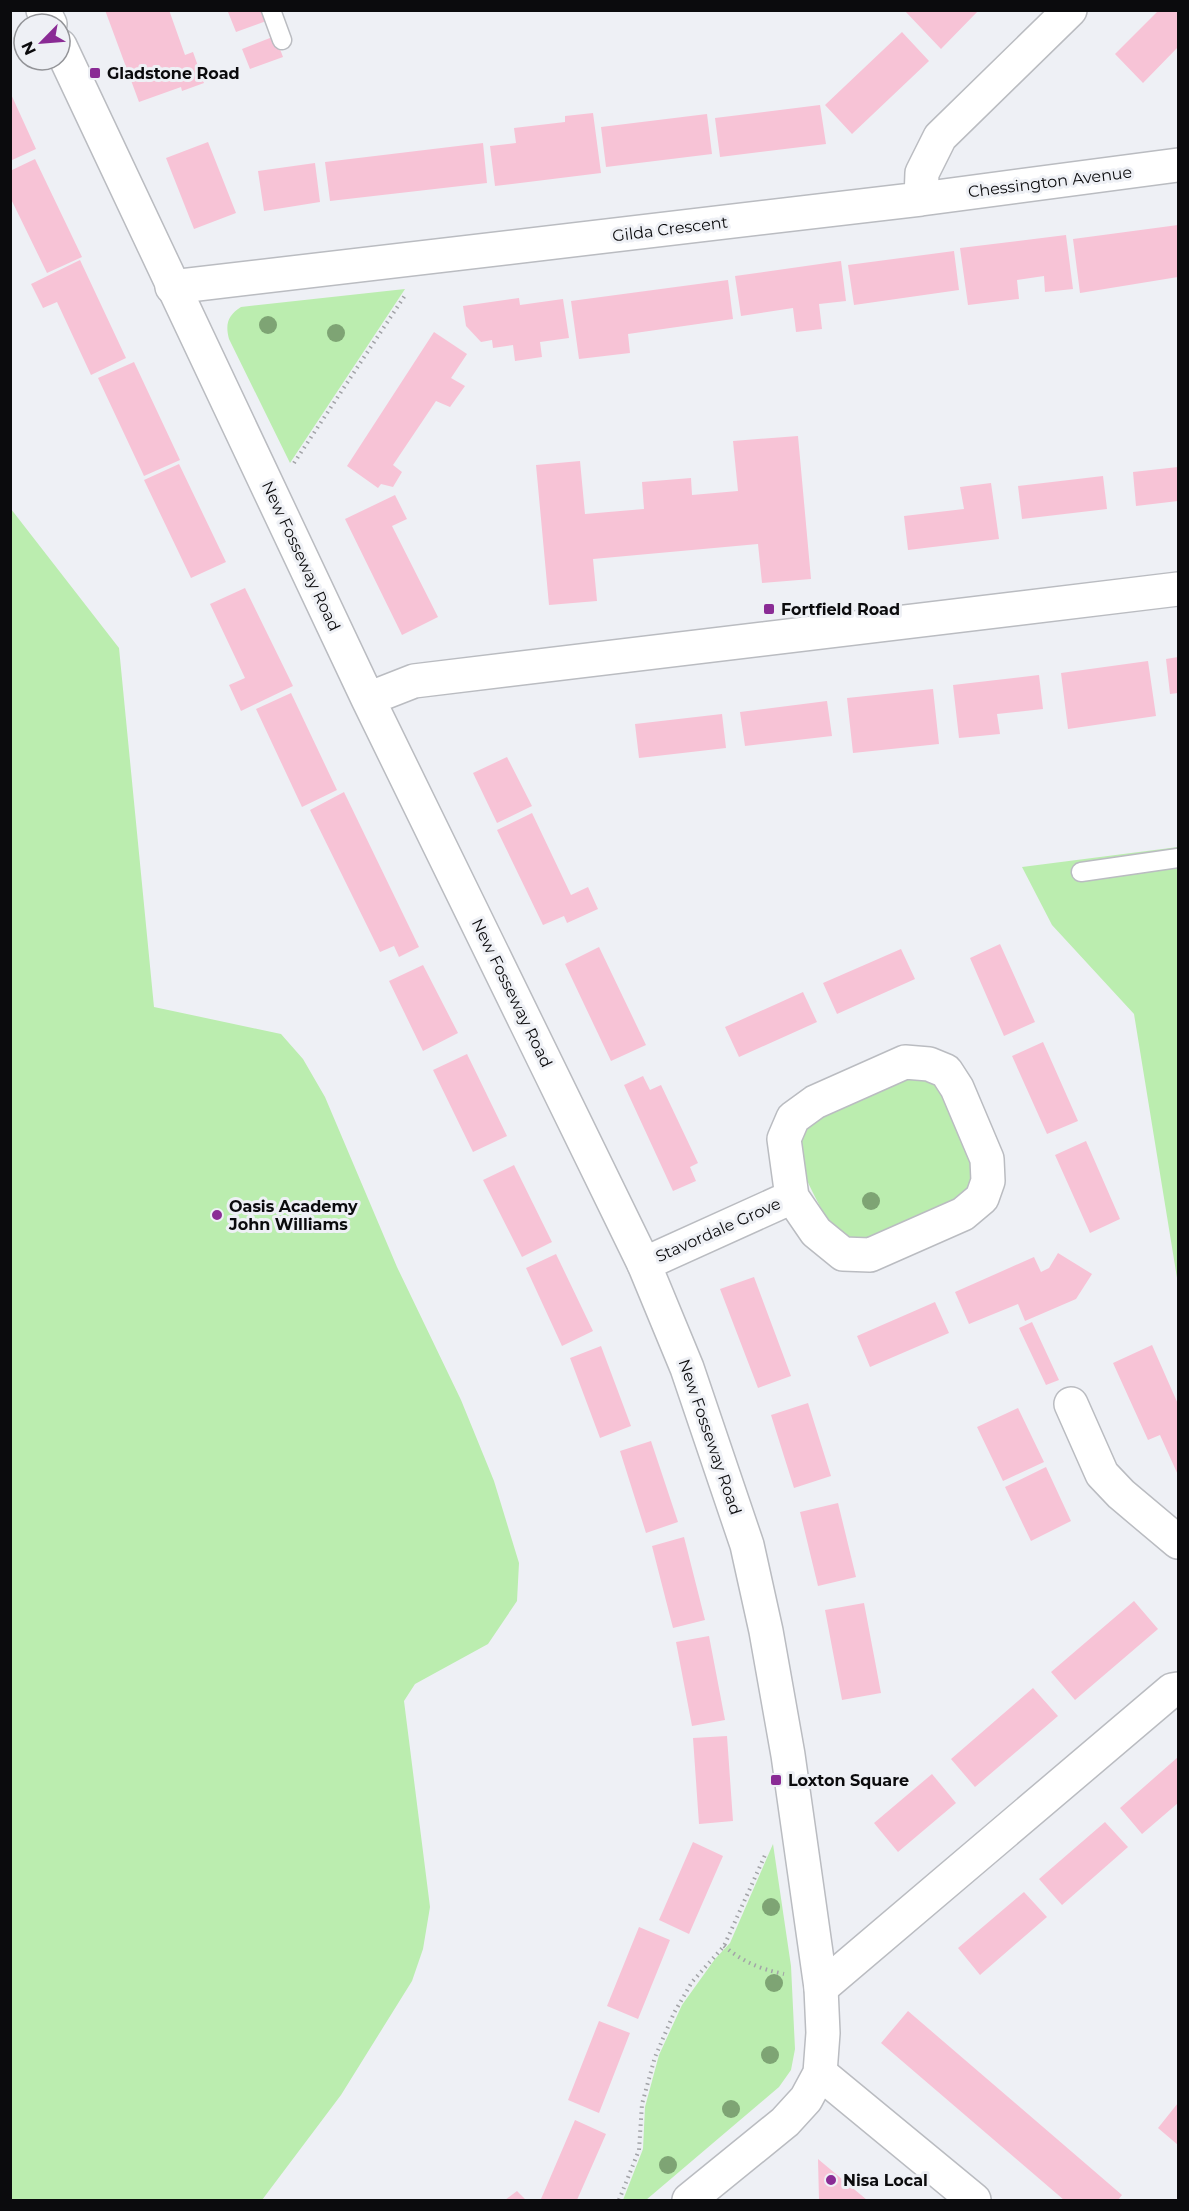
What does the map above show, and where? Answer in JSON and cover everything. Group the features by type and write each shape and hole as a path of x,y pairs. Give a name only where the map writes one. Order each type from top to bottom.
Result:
{"street":[{"path":"921,199 922,173 940,137 1070,10"},
{"name":"New Fosseway Road","path":"72,72 368,699 644,1264 687,1368 747,1545 766,1631 786,1743 820,1981 823,2033 820,2073"},
{"name":"Chessington Avenue","path":"921,199 1179,165"},
{"name":"Gilda Crescent","path":"172,287 921,199"},
{"path":"368,699 414,681 1179,589"},
{"name":"Stavordale Grove","path":"904,1062 929,1064 946,1071 957,1088 987,1159 987,1181 982,1198 963,1214 870,1255 843,1254 816,1232 792,1197 784,1139 793,1118 815,1102 904,1062"},
{"name":"Stavordale Grove","path":"644,1264 792,1197"},
{"path":"1071,1404 1102,1474 1121,1494 1179,1542"},
{"path":"820,1981 1172,1690 1179,1689"},
{"path":"689,2200 785,2122 806,2099 820,2073 974,2200"}],"lane":[{"path":"271,10 282,40"},
{"path":"1081,872 1179,858"}],"path":[{"path":"273,496 430,256"},
{"path":"619,2200 639,2150 642,2104 655,2057 674,2013 692,1982 724,1946 773,1838 797,1828"},
{"path":"724,1946 740,1960 759,1969 820,1981"}],"green space":[{"path":"405,289 290,463 229,339 227,329 230,317 241,307"},
{"name":"Oasis Academy John Williams","path":"11,509 119,648 154,1007 281,1034 303,1059 325,1097 397,1267 461,1400 494,1481 519,1563 517,1601 488,1644 415,1684 404,1701 430,1907 423,1949 412,1981 341,2095 262,2200 11,2200"},
{"path":"1178,847 1178,1284 1134,1014 1052,925 1022,867"},
{"path":"901,1077 933,1081 947,1095 973,1165 969,1186 958,1202 860,1244 834,1233 802,1169 800,1144 806,1129 834,1106"},
{"path":"773,1844 791,1966 795,2049 791,2070 779,2087 646,2200 623,2200 643,2149 645,2107 659,2055 682,2005 715,1959 730,1943"}],"building":[{"path":"105,10 169,10 185,55 193,52 204,83 182,91 181,87 139,102"},
{"path":"265,10 269,20 236,32 228,12"},
{"path":"904,10 979,10 941,49"},
{"path":"1159,10 1178,10 1178,47 1143,83 1115,54"},
{"path":"902,32 929,61 852,134 825,105"},
{"path":"275,36 283,57 250,69 242,49"},
{"path":"10,92 36,149 10,161"},
{"path":"820,105 826,144 720,157 715,118"},
{"path":"593,113 601,173 495,186 490,146 516,143 514,128 565,122 565,116"},
{"path":"707,114 712,154 606,167 601,127"},
{"path":"208,142 236,213 194,229 166,158"},
{"path":"483,143 487,183 330,201 325,162"},
{"path":"35,159 82,257 47,273 10,197 10,171"},
{"path":"315,163 320,202 264,211 258,171"},
{"path":"1178,225 1178,277 1080,293 1073,239"},
{"path":"1066,235 1073,289 1045,292 1044,276 1017,280 1019,299 968,305 960,248"},
{"path":"954,251 959,290 854,305 848,265"},
{"path":"80,260 126,358 91,375 57,302 43,308 31,284"},
{"path":"841,261 846,301 819,304 822,329 796,332 793,308 741,316 735,276"},
{"path":"728,280 733,319 628,334 630,353 579,359 571,301"},
{"path":"519,298 520,305 563,299 569,338 540,342 542,357 515,361 513,345 493,348 492,340 481,342 466,326 463,306"},
{"path":"434,332 467,354 451,378 465,386 450,407 436,401 393,465 402,472 393,487 381,484 378,488 347,466"},
{"path":"134,362 180,460 144,476 98,378"},
{"path":"798,436 811,579 762,583 758,544 593,559 597,601 549,605 536,465 580,461 585,514 644,509 642,482 691,478 692,495 738,491 733,441"},
{"path":"179,464 226,562 191,578 144,480"},
{"path":"1178,467 1178,501 1136,506 1133,472"},
{"path":"1103,476 1107,509 1022,519 1018,486"},
{"path":"991,483 999,539 908,550 904,516 964,509 960,487"},
{"path":"395,495 407,519 392,526 438,617 402,635 345,519"},
{"path":"245,588 293,686 241,711 229,685 245,678 210,604"},
{"path":"1178,657 1178,693 1170,694 1166,659"},
{"path":"1148,661 1156,716 1068,729 1061,673"},
{"path":"1039,675 1043,709 997,714 1000,734 959,738 953,685"},
{"path":"933,689 939,744 853,753 847,698"},
{"path":"291,693 337,790 302,807 256,709"},
{"path":"827,701 832,736 745,746 740,712"},
{"path":"722,714 726,748 639,758 635,724"},
{"path":"507,757 532,806 497,823 473,773"},
{"path":"344,792 419,947 399,957 394,946 380,952 310,810"},
{"path":"532,813 571,895 588,887 598,909 567,923 564,916 543,925 497,830"},
{"path":"1000,944 1035,1022 1004,1036 970,958"},
{"path":"599,947 646,1045 611,1061 565,964"},
{"path":"901,949 915,979 837,1014 823,983"},
{"path":"423,965 458,1033 423,1051 389,981"},
{"path":"803,992 817,1022 739,1057 725,1027"},
{"path":"1043,1042 1078,1121 1047,1134 1012,1056"},
{"path":"467,1054 507,1136 473,1152 433,1070"},
{"path":"643,1076 650,1090 661,1085 698,1163 690,1167 696,1181 673,1191 624,1085"},
{"path":"1086,1141 1120,1219 1090,1233 1055,1155"},
{"path":"514,1165 552,1242 522,1257 483,1180"},
{"path":"1058,1253 1092,1274 1076,1299 1025,1321 1018,1304 969,1324 955,1292 1034,1257 1041,1272 1049,1268"},
{"path":"556,1254 593,1331 562,1346 526,1268"},
{"path":"754,1277 791,1376 758,1388 720,1289"},
{"path":"935,1302 949,1333 870,1367 857,1336"},
{"path":"1032,1322 1059,1380 1046,1385 1019,1328"},
{"path":"1152,1345 1178,1404 1178,1475 1160,1435 1148,1440 1113,1363"},
{"path":"601,1346 631,1426 600,1438 570,1358"},
{"path":"808,1403 831,1476 794,1488 771,1415"},
{"path":"1018,1408 1044,1462 1003,1481 977,1427"},
{"path":"651,1441 678,1522 646,1533 620,1451"},
{"path":"1046,1467 1071,1521 1031,1541 1005,1487"},
{"path":"838,1503 856,1577 818,1586 800,1512"},
{"path":"684,1537 705,1620 673,1628 652,1546"},
{"path":"1134,1601 1158,1629 1075,1700 1051,1672"},
{"path":"864,1603 881,1693 842,1700 825,1610"},
{"path":"709,1636 725,1720 692,1726 676,1642"},
{"path":"1033,1688 1058,1716 975,1787 951,1759"},
{"path":"727,1736 733,1821 699,1824 693,1738"},
{"path":"1178,1757 1178,1803 1142,1834 1120,1808"},
{"path":"932,1774 956,1803 898,1852 874,1823"},
{"path":"1105,1822 1128,1847 1062,1905 1039,1879"},
{"path":"693,1842 723,1856 689,1934 659,1920"},
{"path":"1024,1892 1047,1917 980,1975 958,1948"},
{"path":"639,1927 670,1940 638,2019 607,2006"},
{"path":"908,2011 1122,2195 1118,2200 1064,2200 881,2043"},
{"path":"599,2021 630,2033 599,2113 568,2100"},
{"path":"1178,2103 1178,2145 1158,2128"},
{"path":"575,2120 606,2134 577,2200 541,2199"},
{"name":"Nisa Local","path":"818,2159 867,2200 819,2200"},
{"path":"517,2191 526,2200 505,2200"}],"place":[{"name":"Gladstone Road","path":"95,73"},
{"name":"Fortfield Road","path":"769,609"},
{"name":"Oasis Academy John Williams","path":"217,1215"},
{"name":"Loxton Square","path":"776,1780"},
{"name":"Nisa Local","path":"831,2180"}]}
